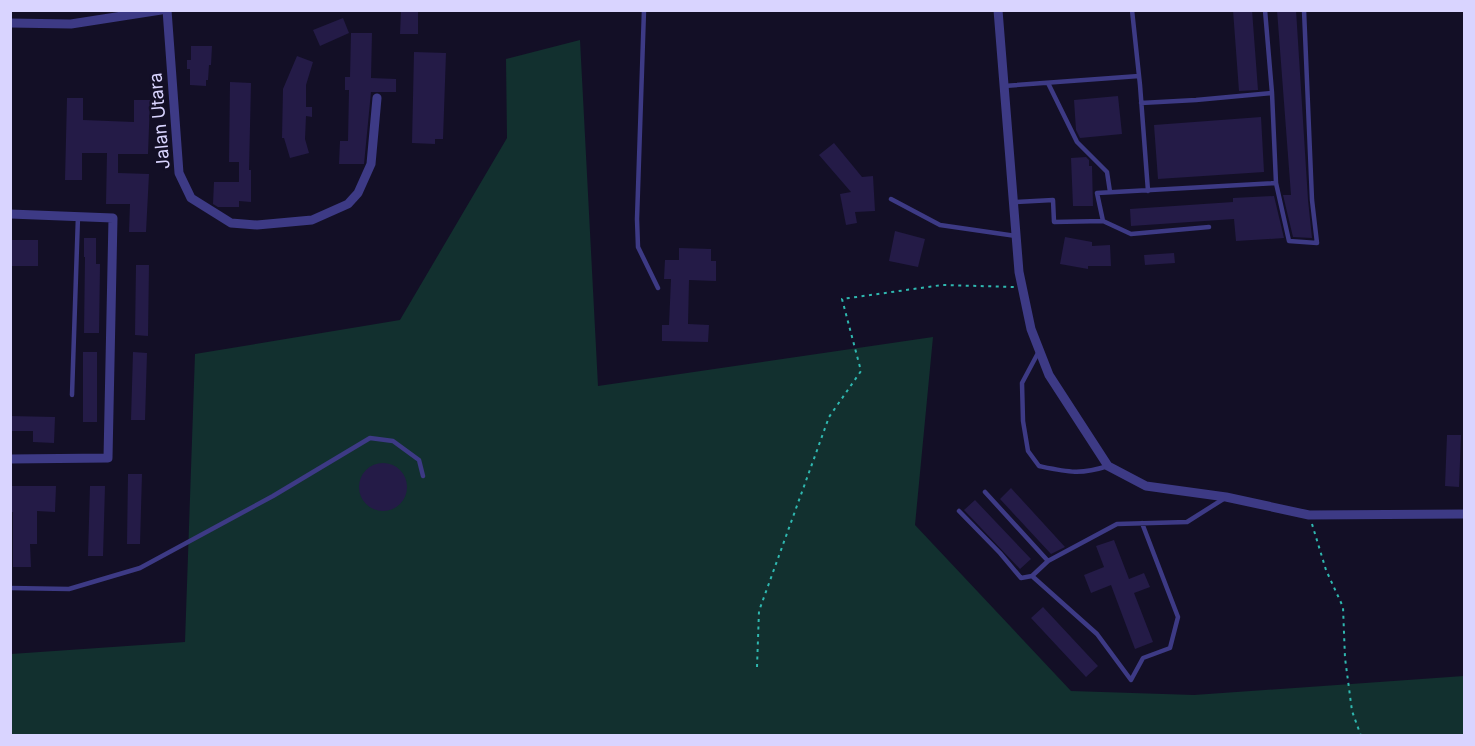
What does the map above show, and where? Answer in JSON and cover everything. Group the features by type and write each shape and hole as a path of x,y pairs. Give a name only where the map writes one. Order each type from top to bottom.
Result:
{"street":[{"path":"10,23 71,24 161,10"},
{"name":"Jalan Utara","path":"166,10 179,173 191,198 231,223 257,225 312,220 348,204 358,193 371,164 378,98"},
{"path":"998,10 1017,236 1031,329 1050,375 1108,466 1146,486 1226,497 1309,515 1464,514"},
{"path":"10,214 113,218 108,458 10,459"}],"lane":[{"path":"644,10 638,247 658,288"},
{"path":"1132,10 1148,191"},
{"path":"1265,10 1276,183 1289,241 1317,243 1312,200 1304,10"},
{"path":"1005,86 1139,76"},
{"path":"1048,83 1077,142 1107,172 1110,192"},
{"path":"1141,103 1272,93"},
{"path":"1103,221 1097,193 1276,183"},
{"path":"891,199 940,225 1017,236"},
{"path":"1014,202 1053,200 1054,222 1103,221 1131,234 1209,227"},
{"path":"72,395 78,216"},
{"path":"1040,350 1022,383 1023,421 1028,451 1039,466 1075,473 1108,466"},
{"path":"10,588 69,589 140,568 273,496 370,438 393,441 419,460 423,476"},
{"path":"985,492 1048,561"},
{"path":"959,511 1021,578 1032,576 1048,561 1117,524 1187,522 1226,497"},
{"path":"1032,576 1097,634 1131,680 1143,658 1170,648 1178,617 1142,523"}],"path":[{"path":"757,667 759,611 829,417 861,371 842,299 942,285 1023,287"},
{"path":"1309,515 1326,570 1343,607 1344,658 1352,711 1361,735"}],"green space":[{"path":"580,40 598,386 933,337 915,525 1071,691 1194,695 1464,676 1464,736 11,736 11,654 185,642 195,354 400,320 507,138 506,59"}],"building":[{"path":"1233,10 1252,10 1258,90 1239,91"},
{"path":"1277,10 1296,10 1312,238 1293,237 1283,195 1291,195"},
{"path":"401,11 418,12 418,34 400,34"},
{"path":"343,18 349,33 320,46 313,30"},
{"path":"351,33 372,33 371,78 396,79 396,92 371,92 364,164 339,164 340,141 348,141 349,90 345,90 345,77 350,77"},
{"path":"191,46 212,46 211,65 209,65 206,86 190,85 190,69 187,69 187,60 191,60"},
{"path":"414,52 446,53 443,139 435,139 435,144 412,143"},
{"path":"297,56 313,62 306,85 306,107 312,107 312,117 306,116 305,139 309,153 290,158 284,138 282,138 283,89"},
{"path":"230,82 251,83 249,170 251,170 251,202 239,201 239,207 218,207 213,204 214,182 239,182 239,162 229,162"},
{"path":"1118,96 1122,134 1080,138 1076,130 1074,100"},
{"path":"67,98 83,98 83,120 134,122 134,100 150,100 148,154 118,154 118,173 149,174 146,232 129,232 130,204 106,204 107,153 82,153 82,180 65,180"},
{"path":"1261,117 1264,172 1158,179 1154,125"},
{"path":"834,143 862,177 873,176 875,211 855,212 857,223 846,225 840,194 851,192 819,155"},
{"path":"1086,157 1089,160 1089,166 1092,166 1093,206 1073,206 1071,158"},
{"path":"1274,196 1284,238 1236,241 1234,219 1131,226 1130,209 1233,202 1233,198"},
{"path":"895,231 925,239 918,267 889,261"},
{"path":"1065,237 1092,242 1092,246 1110,245 1111,266 1088,266 1088,269 1060,264"},
{"path":"84,238 96,238 96,264 100,264 99,333 84,333"},
{"path":"10,240 38,240 38,266 10,266"},
{"path":"679,248 711,249 711,261 716,261 716,281 689,280 688,324 709,325 708,342 662,341 662,325 669,325 671,279 664,279 665,260 679,260"},
{"path":"1174,253 1175,263 1145,265 1144,255"},
{"path":"136,265 149,265 148,336 135,335"},
{"path":"83,352 97,352 97,422 83,422"},
{"path":"133,352 147,353 145,420 131,420"},
{"path":"10,416 55,417 54,443 33,442 33,431 10,431"},
{"path":"1447,435 1461,435 1459,487 1445,486"},
{"path":"378,463 388,463 403,473 407,487 406,496 397,507 388,511 378,511 363,501 359,492 359,482 369,467"},
{"path":"128,474 142,474 140,544 127,544"},
{"path":"10,486 56,486 55,512 37,511 37,544 30,544 31,567 13,567 13,512 10,512"},
{"path":"90,486 105,486 103,556 88,556"},
{"path":"1011,488 1065,547 1051,554 1000,499"},
{"path":"975,500 1031,559 1020,569 964,510"},
{"path":"1114,540 1129,579 1144,573 1150,587 1134,593 1153,642 1135,649 1111,585 1091,593 1084,575 1104,567 1096,546"},
{"path":"1043,607 1098,666 1086,677 1031,618"}]}
